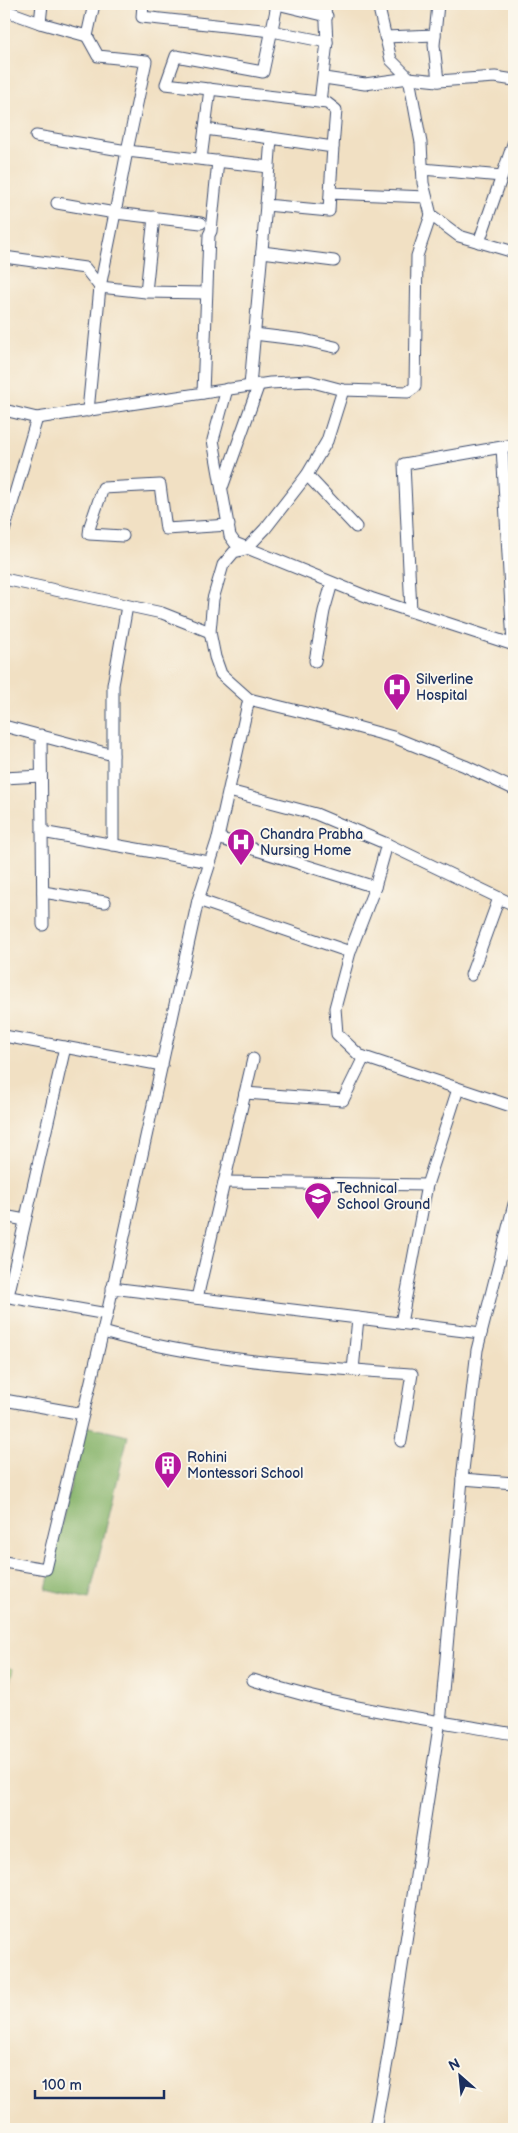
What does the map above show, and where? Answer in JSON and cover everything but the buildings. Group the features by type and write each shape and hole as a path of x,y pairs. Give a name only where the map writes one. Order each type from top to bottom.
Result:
{"street":[{"path":"40,23 42,4"},
{"path":"88,411 100,287 146,61 98,56 88,36 94,4"},
{"path":"143,4 142,16 272,32 327,42"},
{"path":"266,205 329,210 336,110 327,103 166,84 176,56 263,72 276,4 327,16"},
{"path":"320,102 327,42 325,4"},
{"path":"4,410 37,418 254,385 309,381 343,390 408,392 415,387 417,256 431,215 426,197 421,143 409,78 391,60 378,4"},
{"path":"438,4 434,45 438,81"},
{"path":"4,10 40,23 88,36"},
{"path":"386,38 435,35"},
{"path":"324,78 365,84 409,78 438,81 495,76 514,80"},
{"path":"201,159 210,89"},
{"path":"205,129 333,146"},
{"path":"36,136 127,151 269,167"},
{"path":"223,487 254,385 254,334 271,138"},
{"path":"479,242 514,141"},
{"path":"203,393 209,235 211,231 218,161"},
{"path":"422,169 502,176"},
{"path":"330,193 426,197"},
{"path":"57,203 115,213 201,223"},
{"path":"431,215 459,236 514,252"},
{"path":"146,292 154,217"},
{"path":"262,252 334,261"},
{"path":"4,257 85,268 100,287 146,292 206,293"},
{"path":"254,334 304,340 335,347"},
{"path":"227,389 213,440 233,540 246,549 332,583 513,645 502,447"},
{"path":"343,390 327,441 307,476 265,530 246,549 234,552 223,565 214,599 210,632 221,674 250,699 306,712 393,737 465,766 514,789"},
{"path":"4,531 37,418"},
{"path":"411,611 404,464 514,445"},
{"path":"307,476 356,527"},
{"path":"123,536 89,534 103,488 160,485 166,529 229,525"},
{"path":"4,579 162,613 210,632"},
{"path":"315,661 324,611 332,583"},
{"path":"113,844 113,685 127,606"},
{"path":"4,1562 46,1569 103,1332 198,900 218,838 250,699"},
{"path":"4,726 113,755"},
{"path":"41,735 43,926"},
{"path":"4,778 41,776"},
{"path":"229,791 316,814 387,844 514,905"},
{"path":"42,832 209,862"},
{"path":"218,838 375,887"},
{"path":"387,844 375,887 350,952 335,1008 337,1034 359,1055 514,1106"},
{"path":"43,892 105,902"},
{"path":"471,975 499,898"},
{"path":"198,900 350,952"},
{"path":"4,1036 162,1066"},
{"path":"65,1047 6,1296 107,1314"},
{"path":"245,1093 343,1100 364,1057"},
{"path":"197,1298 253,1059"},
{"path":"401,1323 426,1185 458,1089"},
{"path":"224,1182 426,1185"},
{"path":"375,2129 440,1721 462,1478 477,1350 514,1204"},
{"path":"4,1216 25,1220"},
{"path":"112,1288 481,1333"},
{"path":"352,1370 358,1318"},
{"path":"103,1332 146,1344 259,1363 412,1374 401,1441"},
{"path":"4,1400 83,1414"},
{"path":"462,1478 514,1483"},
{"path":"253,1680 283,1690 372,1711 514,1734"}],"green space":[{"path":"85,1426 128,1436 89,1599 46,1589"},
{"path":"4,1667 13,1669 4,1704"}],"place":[{"name":"Silverline Hospital","path":"397,711"},
{"name":"Chandra Prabha Nursing Home","path":"241,866"},
{"name":"Technical School Ground","path":"318,1220"},
{"name":"Rohini Montessori School","path":"168,1489"}]}
